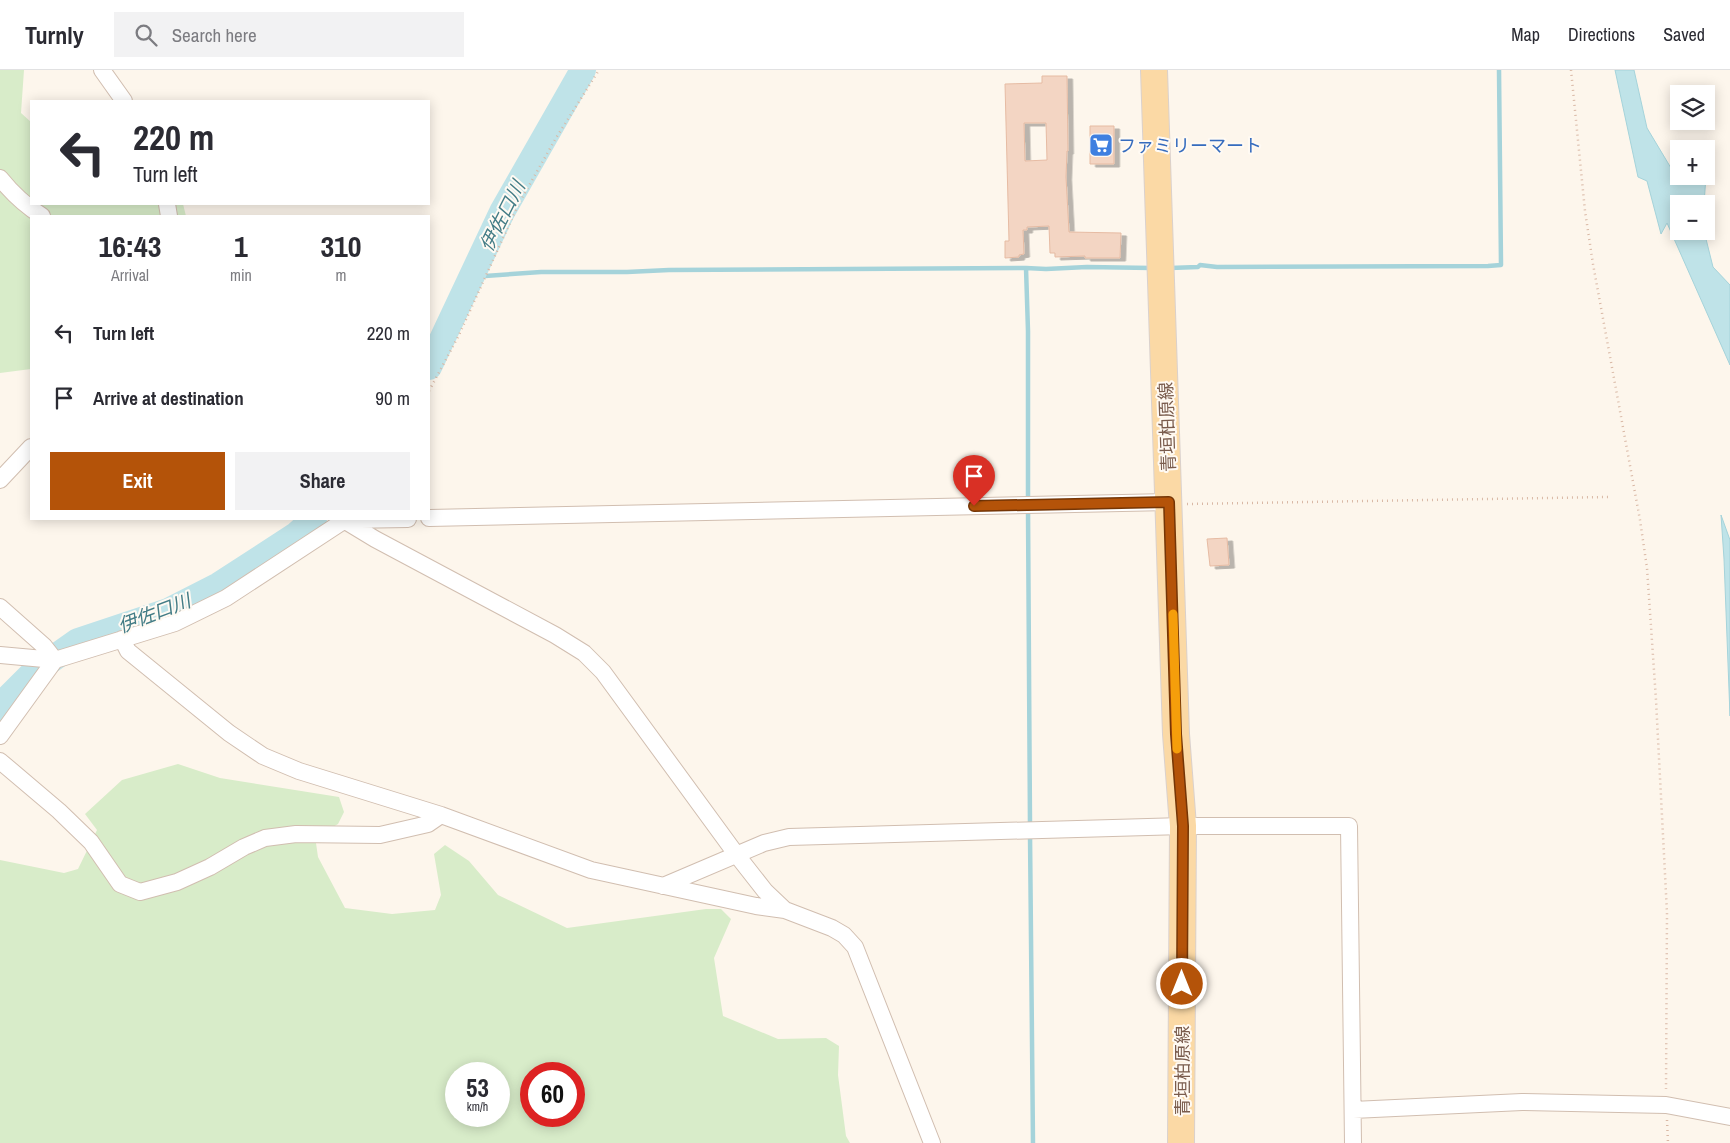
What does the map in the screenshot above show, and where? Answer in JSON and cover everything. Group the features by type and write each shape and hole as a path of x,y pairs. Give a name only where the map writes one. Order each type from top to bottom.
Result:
{"main road":[{"name":"青垣柏原線","path":"1154,70 1176,734 1183,826 1181,1143"}],"street":[{"path":"102,70 123,100"},
{"path":"0,178 9,190 40,215"},
{"path":"0,480 30,448"},
{"path":"430,518 1169,503"},
{"path":"0,655 55,660 175,623 226,598 343,520 374,539 555,635 584,653 603,672 765,891 786,910"},
{"path":"0,607 44,646 55,660"},
{"path":"122,639 128,651 229,733 263,756 299,771 441,815 591,870 756,906 786,910 832,928 844,935 856,947 895,1052 932,1143"},
{"path":"0,736 55,660"},
{"path":"0,761 59,811 91,842 120,884 140,892 177,882 265,838 296,834 380,835 428,824 441,815"},
{"path":"663,886 764,843 789,838 1183,826 1349,826 1352,1143"},
{"path":"1353,1110 1522,1102 1671,1105 1730,1117"}],"path":[{"path":"430,389 458,335 518,205 556,138 599,70"},
{"path":"1571,70 1585,211 1593,264 1640,520 1647,568 1668,913 1671,1105 1668,1143"},
{"path":"1169,503 1608,497"}],"green space":[{"path":"0,70 24,70 21,113 30,121 30,205 183,205 186,215 30,215 30,369 0,373"},
{"path":"178,764 220,778 339,797 344,812 338,824 326,831 316,843 318,857 345,908 392,914 435,910 441,895 434,854 445,845 469,861 498,895 567,928 706,909 721,909 731,919 714,958 723,1016 778,1039 826,1038 839,1046 838,1075 846,1136 850,1143 0,1143 0,860 64,873 78,869 97,830 85,814 122,780"}],"water":[{"path":"1615,70 1634,70 1647,128 1670,166 1670,185 1705,185 1705,195 1670,195 1670,230 1667,223 1661,234 1647,181 1638,177"},
{"path":"1675,240 1706,240 1713,267 1730,285 1730,365"},
{"path":"1721,515 1730,540 1730,716 1724,559"}],"building":[{"path":"1042,76 1067,76 1068,151 1066,177 1069,232 1121,233 1120,258 1055,257 1055,253 1050,253 1049,226 1027,227 1027,230 1023,230 1024,254 1019,255 1019,257 1005,258 1005,241 1009,241 1005,84 1042,83","holes":["1024,123 1046,123 1047,160 1025,161"]},
{"path":"1090,126 1114,126 1114,164 1090,164"},
{"path":"1227,538 1229,565 1210,566 1207,539"}],"waterway":[{"name":"伊佐口川","path":"430,365 502,212 583,70"},
{"path":"1170,268 1198,267 1200,265 1217,267 1501,265 1499,70"},
{"path":"1026,268 1028,501"},
{"path":"471,277 541,272 669,270 1152,268"},
{"path":"1028,509 1030,826"},
{"name":"伊佐口川","path":"0,711 9,697 34,672 78,641 168,611 219,585 296,535 313,520"},
{"path":"1030,834 1033,1143"}],"slow traffic":[{"path":"1173,614 1177,749"}],"place":[{"name":"ファミリーマート","path":"1101,145"}],"route":[{"path":"974,506 1169,502 1176,734 1183,826 1182,984"}]}
